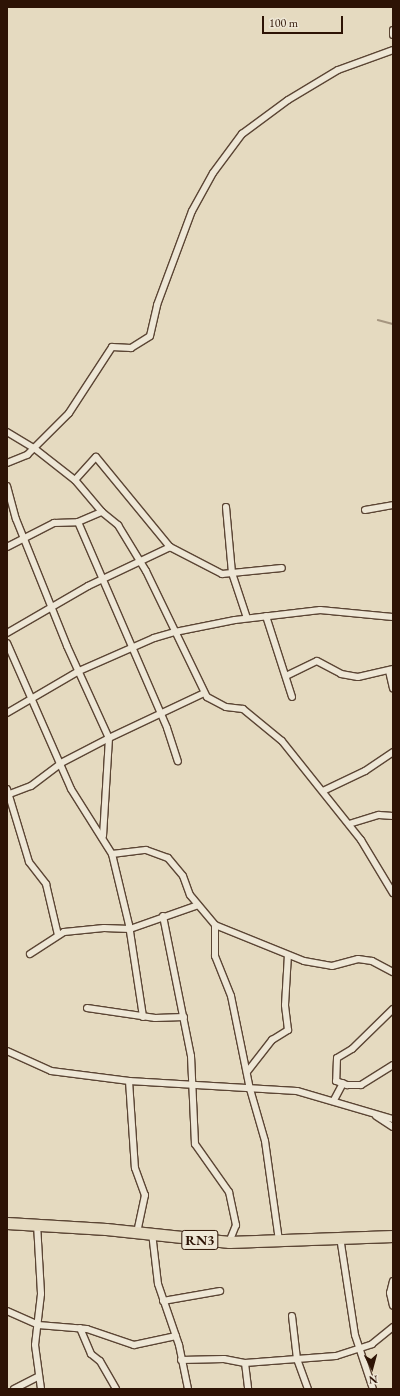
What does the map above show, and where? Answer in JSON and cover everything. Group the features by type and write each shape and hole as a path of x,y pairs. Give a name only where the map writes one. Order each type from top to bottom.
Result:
{"highway":[{"name":"RN3","path":"7,1223 152,1233 230,1242 393,1236"}],"street":[{"path":"393,30 393,35"},
{"path":"7,463 27,455 69,413 112,347 131,348 150,336 157,305 192,211 213,173 242,134 288,100 338,70 393,50"},
{"path":"7,432 34,448 75,480 102,512 123,531 141,562 204,693 215,703 243,709 256,718 282,741 349,824 393,893"},
{"path":"75,480 96,457 170,547 212,570 232,573 282,568"},
{"path":"7,486 24,538 79,671 109,738 103,836"},
{"path":"365,510 393,505"},
{"path":"226,507 232,573 247,618"},
{"path":"7,547 54,523 78,522 102,512"},
{"path":"78,522 160,712 178,761"},
{"path":"7,633 102,579 141,562 170,547"},
{"path":"7,713 79,671 132,648 175,632 247,618 320,610 393,617"},
{"path":"266,616 292,697"},
{"path":"7,643 30,700 89,822 103,836 112,854 130,929 143,1017"},
{"path":"286,676 317,661 341,674 358,677 391,670 393,689"},
{"path":"58,935 46,884 29,862 8,793 31,786 60,763 160,712 204,693"},
{"path":"323,790 365,771 393,752"},
{"path":"349,824 379,815 393,816"},
{"path":"112,854 146,850 168,858 177,866 198,905 215,925 288,955 320,965 332,966 358,959 372,961 393,972"},
{"path":"30,954 58,935 95,928 130,929 163,916 198,905"},
{"path":"163,916 184,1017 194,1085 195,1144 220,1178 234,1207 236,1224 230,1242"},
{"path":"215,925 215,956 231,996 250,1089 265,1141 279,1240"},
{"path":"247,1072 272,1040 288,1030 285,1005 288,955"},
{"path":"87,1008 143,1017 184,1017"},
{"path":"393,1009 352,1049 337,1058 336,1081 343,1084 361,1085 393,1065"},
{"path":"7,1051 51,1071 129,1081 297,1091 334,1100 373,1114 393,1119"},
{"path":"129,1081 135,1168 145,1195 137,1232"},
{"path":"334,1100 343,1084"},
{"path":"373,1114 393,1127"},
{"path":"37,1224 41,1294 35,1345 41,1389"},
{"path":"152,1233 154,1267 176,1336 188,1389"},
{"path":"340,1237 359,1348 373,1389"},
{"path":"393,1281 390,1293 393,1306"},
{"path":"164,1301 220,1291"},
{"path":"7,1311 38,1325 80,1328 134,1345 176,1336"},
{"path":"292,1316 297,1359 308,1389"},
{"path":"385,1336 393,1327"},
{"path":"80,1328 91,1354 100,1361 116,1389"},
{"path":"181,1360 224,1360 245,1363 336,1356 359,1348 385,1336 393,1335"},
{"path":"245,1363 248,1389"},
{"path":"14,1389 39,1376"}],"waterway":[{"path":"378,320 393,324"}]}
